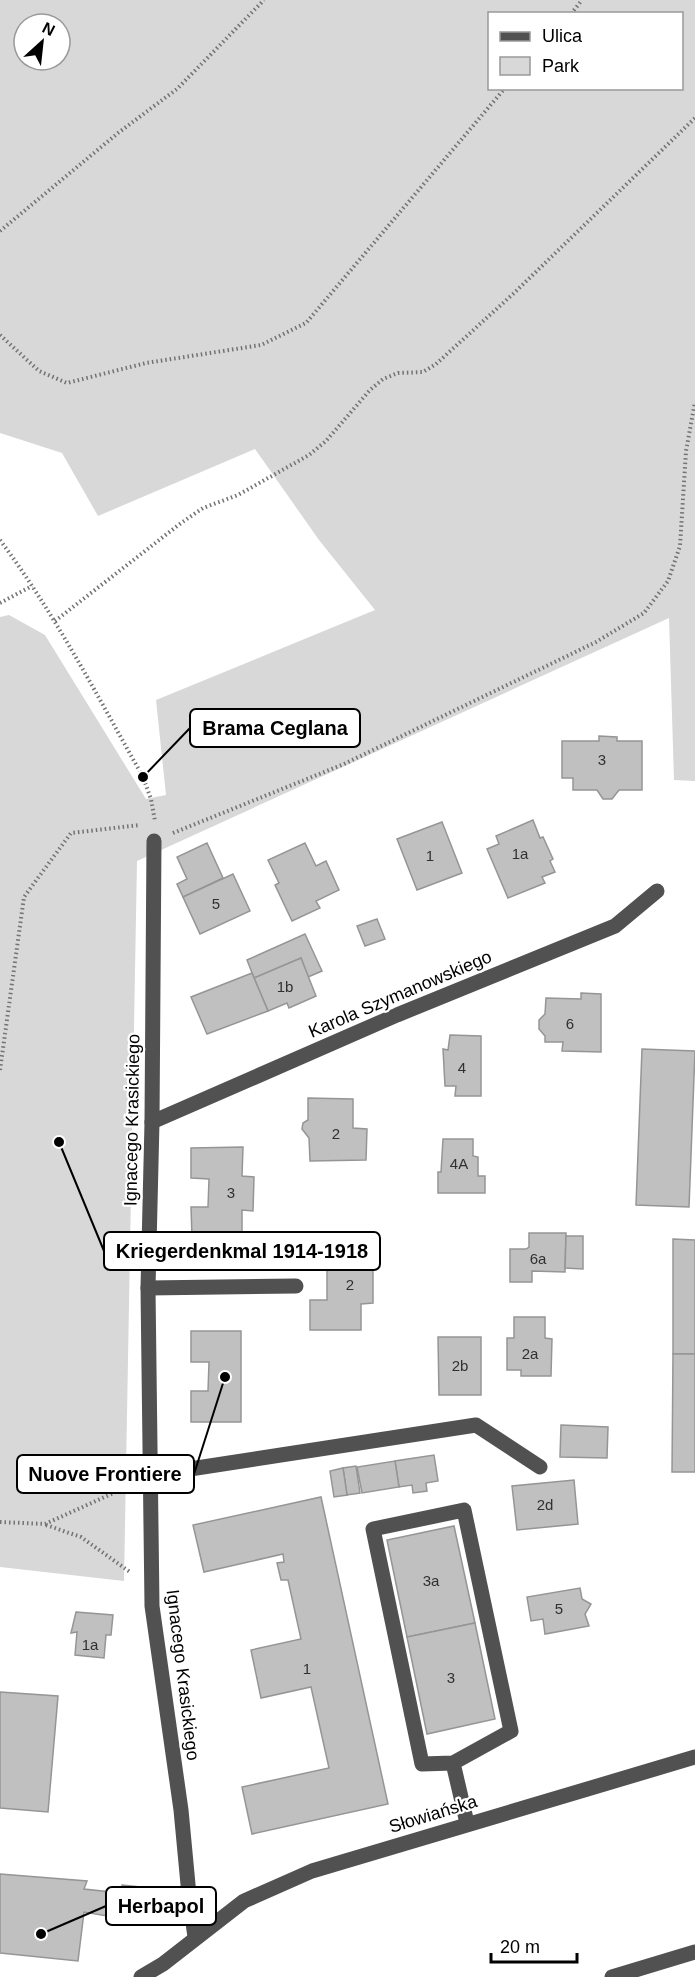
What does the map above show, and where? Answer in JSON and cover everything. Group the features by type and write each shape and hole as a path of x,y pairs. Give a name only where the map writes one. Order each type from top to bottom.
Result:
{"street":[{"name":"Ignacego Krasickiego","path":"154,841 148,1288 151,1587 153,1617 181,1810 195,1937"},
{"name":"Karola Szymanowskiego","path":"152,1122 397,1015 615,926 657,891"},
{"path":"148,1288 296,1286"},
{"path":"151,1475 476,1425 540,1467"},
{"path":"464,1509 511,1731 453,1763 422,1764 373,1529 464,1509"},
{"name":"Słowiańska","path":"141,1977 163,1964 244,1901 303,1875 467,1823 695,1757"},
{"path":"453,1763 467,1823"},
{"path":"612,1977 695,1952"}],"path":[{"path":"0,231 118,134 177,89 264,0"},
{"path":"573,12 582,0"},
{"path":"0,335 39,371 67,383 146,363 261,345 306,322 503,90"},
{"path":"55,621 203,508 238,495 309,455 326,441 370,390 383,379 398,373 423,372 436,364 513,294 695,118"},
{"path":"154,841 344,764 596,642 644,613 668,581 680,546 686,451 695,402"},
{"path":"0,540 55,621 143,777 151,799 155,823 71,833 24,897 0,1070"},
{"path":"0,603 32,585"},
{"path":"45,1524 151,1475"},
{"path":"0,1522 45,1524 81,1537 151,1587"}],"green space":[{"path":"0,0 695,0 695,781 674,780 669,618 137,861 124,1581 0,1567 0,617 9,615 45,635 146,799 166,795 156,700 375,610 319,540 255,449 98,516 62,453 0,433"}],"building":[{"path":"599,736 617,737 617,741 642,741 642,790 619,790 612,799 603,799 597,790 573,790 573,778 562,778 562,741 599,741"},
{"path":"533,820 540,838 543,837 553,859 550,861 555,872 542,877 545,883 508,898 487,849 499,844 496,836"},
{"path":"442,822 462,873 417,890 397,839"},
{"path":"207,843 223,878 183,897 177,884 187,879 177,857"},
{"path":"305,843 316,866 326,861 339,890 316,901 320,908 292,921 275,885 279,883 268,860"},
{"path":"233,874 250,911 200,934 183,897"},
{"path":"377,919 385,939 365,946 357,926"},
{"path":"305,934 322,971 308,977 301,958 254,978 247,960"},
{"path":"301,958 316,996 289,1008 287,1003 268,1011 254,978"},
{"path":"252,973 268,1011 207,1034 191,997"},
{"path":"581,993 601,994 601,1052 562,1051 563,1042 545,1042 545,1036 539,1029 539,1020 545,1014 546,998 581,999"},
{"path":"450,1035 481,1036 481,1096 455,1096 456,1086 445,1086 443,1049 448,1050"},
{"path":"642,1049 695,1051 689,1207 636,1205"},
{"path":"308,1098 353,1099 353,1128 367,1129 366,1160 310,1161 309,1138 302,1129 303,1123 308,1120"},
{"path":"443,1139 473,1139 473,1156 478,1157 478,1176 485,1176 485,1193 438,1193 438,1172 441,1172"},
{"path":"243,1147 242,1176 254,1177 253,1211 242,1210 242,1239 192,1237 191,1207 208,1207 209,1179 191,1178 191,1148"},
{"path":"529,1233 566,1233 565,1272 532,1271 532,1282 510,1282 510,1249 529,1247"},
{"path":"566,1236 583,1236 583,1269 565,1268"},
{"path":"361,1239 361,1268 373,1268 373,1303 361,1304 361,1330 310,1330 310,1300 327,1300 327,1270 310,1270 309,1240"},
{"path":"673,1239 695,1240 695,1354 673,1354"},
{"path":"514,1317 545,1317 545,1338 552,1339 551,1376 521,1376 521,1370 507,1370 507,1338 514,1338"},
{"path":"191,1331 241,1331 241,1422 191,1422 191,1391 208,1391 209,1362 191,1362"},
{"path":"438,1337 481,1337 481,1395 439,1395"},
{"path":"673,1354 695,1354 695,1472 672,1472"},
{"path":"561,1425 608,1427 607,1458 560,1457"},
{"path":"434,1455 438,1481 426,1483 427,1491 413,1493 412,1485 399,1487 395,1461"},
{"path":"395,1461 399,1487 362,1493 357,1467"},
{"path":"356,1466 360,1493 347,1495 343,1468"},
{"path":"343,1468 347,1495 334,1497 330,1471"},
{"path":"574,1480 578,1524 517,1530 512,1486"},
{"path":"321,1497 388,1804 252,1834 242,1787 329,1768 311,1687 261,1698 251,1650 301,1639 288,1580 281,1580 277,1563 284,1562 283,1554 204,1572 193,1525"},
{"path":"454,1526 475,1623 407,1637 387,1540"},
{"path":"580,1588 582,1599 591,1604 585,1614 589,1626 545,1634 543,1619 531,1621 527,1597"},
{"path":"76,1612 113,1615 111,1635 106,1635 104,1658 75,1655 77,1632 71,1633"},
{"path":"475,1623 495,1719 427,1734 407,1637"},
{"path":"0,1692 58,1696 48,1812 0,1808"},
{"path":"0,1874 87,1881 84,1889 111,1892 107,1916 84,1912 78,1961 0,1953"},
{"path":"122,1885 159,1889 155,1925 118,1921"}],"place":[{"name":"Brama Ceglana","path":"143,777"},
{"name":"Kriegerdenkmal 1914-1918","path":"59,1142"},
{"name":"Nuove Frontiere","path":"225,1377"},
{"name":"Herbapol","path":"41,1934"}]}
